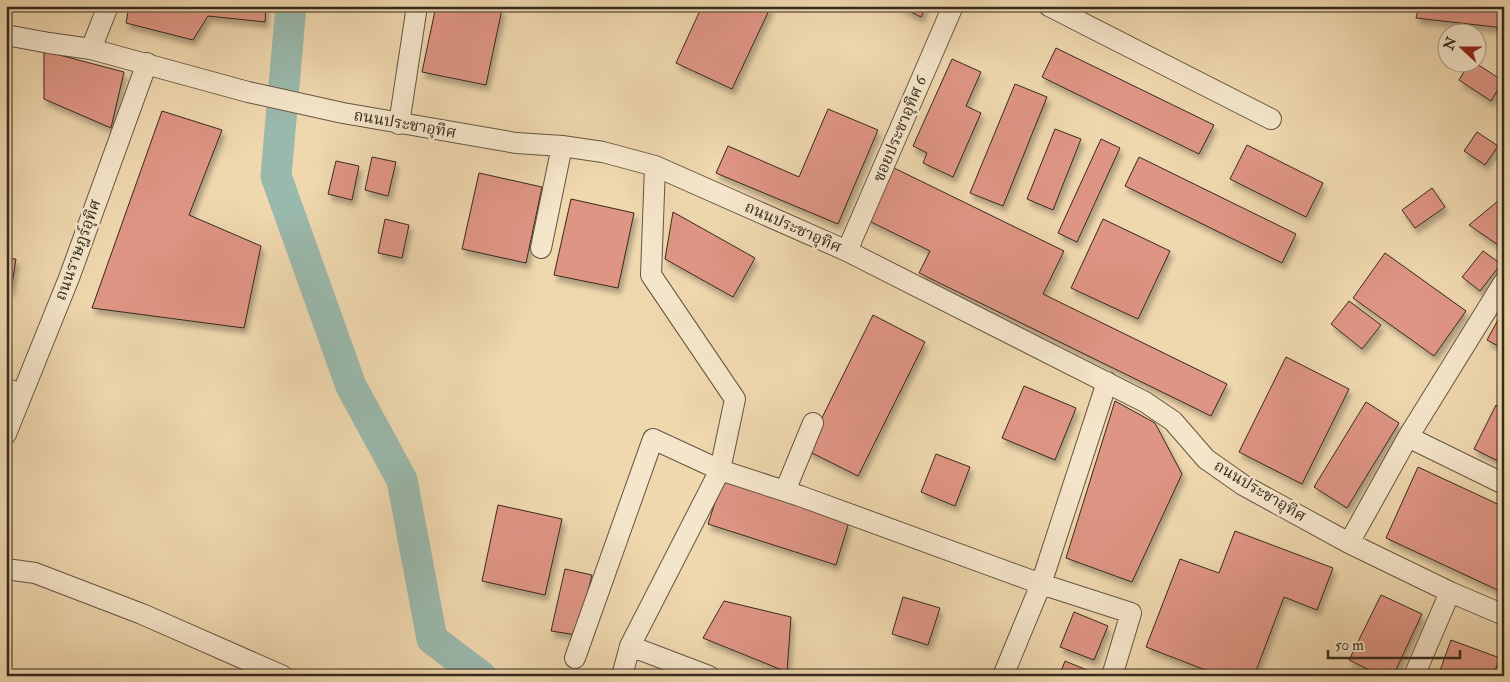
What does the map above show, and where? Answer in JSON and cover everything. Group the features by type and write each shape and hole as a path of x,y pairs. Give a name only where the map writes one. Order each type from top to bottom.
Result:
{"street":[{"path":"92,48 108,6"},
{"path":"399,124 417,6"},
{"name":"ซอยประชาอุทิศ 6","path":"847,251 953,6"},
{"path":"1049,6 1271,118"},
{"name":"ถนนประชาอุทิศ","path":"6,35 92,48 248,92 343,113 516,143 562,146 603,152 655,166 847,251 1145,402 1174,421 1206,459 1243,485 1349,543 1450,592 1504,615"},
{"name":"ถนนราษฎร์อุทิศ","path":"6,434 15,387 72,268 147,63"},
{"path":"541,248 562,146"},
{"path":"622,676 630,646 720,470 735,399 652,275 655,166"},
{"path":"1349,543 1408,437 1504,282"},
{"path":"1003,676 1041,584 1107,382"},
{"path":"785,491 813,423"},
{"path":"1408,437 1504,484"},
{"path":"575,658 653,439 720,470 785,491 1041,584 1131,613 1112,676"},
{"path":"6,569 35,573 142,614 283,676"},
{"path":"1414,676 1450,592"},
{"path":"630,646 709,676"}],"building":[{"path":"129,6 266,6 265,22 208,16 193,40 126,23"},
{"path":"436,6 488,6 502,9 486,85 422,72"},
{"path":"702,6 771,6 732,89 676,63"},
{"path":"898,6 926,6 921,17"},
{"path":"1419,6 1504,6 1504,28 1488,26 1488,22 1451,22 1416,18"},
{"path":"1056,48 1214,125 1199,154 1042,77"},
{"path":"44,51 124,72 111,128 44,99"},
{"path":"952,59 981,72 966,106 981,113 953,177 923,163 927,153 913,146"},
{"path":"1488,71 1503,81 1491,101 1459,80 1464,72"},
{"path":"1015,84 1047,97 1003,206 970,193"},
{"path":"828,109 878,130 838,224 716,173 728,146 799,177"},
{"path":"162,111 222,130 189,215 261,246 244,328 92,308"},
{"path":"1055,129 1081,139 1053,210 1027,199"},
{"path":"1477,132 1498,146 1485,165 1464,151"},
{"path":"1101,139 1120,148 1077,242 1058,233"},
{"path":"1247,145 1323,183 1306,217 1230,179"},
{"path":"372,157 396,162 388,196 365,190"},
{"path":"1139,157 1296,234 1282,263 1125,186"},
{"path":"336,161 359,166 352,200 328,194"},
{"path":"892,167 1064,251 1043,294 1227,384 1211,416 919,273 930,251 867,220"},
{"path":"479,173 542,187 526,263 462,249"},
{"path":"1432,188 1445,207 1415,228 1402,210"},
{"path":"1504,196 1504,249 1469,225"},
{"path":"571,199 634,213 618,288 554,275"},
{"path":"673,212 755,258 733,297 665,259"},
{"path":"385,219 409,225 402,258 378,253"},
{"path":"1103,219 1170,251 1138,319 1071,288"},
{"path":"1483,251 1501,264 1480,291 1462,277"},
{"path":"1385,253 1466,311 1434,356 1353,298"},
{"path":"6,258 16,259 11,291 6,290"},
{"path":"1349,301 1381,325 1362,349 1331,324"},
{"path":"1504,309 1504,349 1487,340"},
{"path":"873,315 925,342 858,476 806,450"},
{"path":"1286,357 1349,389 1302,484 1239,452"},
{"path":"1024,386 1076,408 1055,460 1002,438"},
{"path":"1115,401 1155,423 1182,474 1132,582 1066,558"},
{"path":"1366,402 1399,423 1347,508 1314,487"},
{"path":"1496,405 1504,409 1504,464 1474,449"},
{"path":"936,454 970,467 955,506 921,492"},
{"path":"1418,467 1504,507 1504,593 1386,538"},
{"path":"722,481 849,522 836,565 708,524"},
{"path":"498,505 562,519 545,595 482,581"},
{"path":"1235,531 1333,568 1317,610 1284,597 1254,676 1221,676 1146,647 1180,559 1219,573"},
{"path":"565,569 592,575 577,635 551,631"},
{"path":"1381,595 1422,614 1393,676 1382,676 1349,660"},
{"path":"903,597 940,608 928,645 892,634"},
{"path":"724,601 791,617 787,672 703,638"},
{"path":"1074,612 1108,626 1094,660 1060,647"},
{"path":"1451,640 1500,658 1493,676 1438,676"},
{"path":"1065,661 1099,675 1059,676"}],"waterway":[{"path":"291,6 276,176 351,386 402,480 432,639 481,676"}]}
